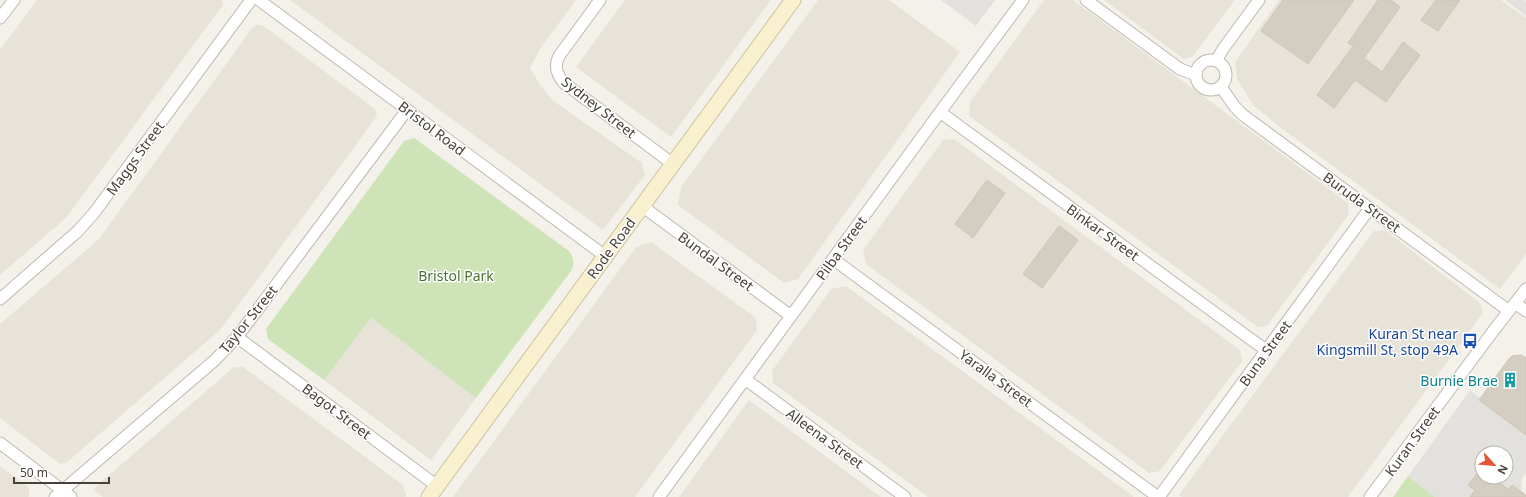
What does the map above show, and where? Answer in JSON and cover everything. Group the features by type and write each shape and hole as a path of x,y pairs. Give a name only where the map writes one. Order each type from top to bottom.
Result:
{"main road":[{"name":"Rode Road","path":"433,492 793,0"}],"street":[{"path":"0,18 14,0"},
{"name":"Maggs Street","path":"0,299 78,231 94,213 251,0"},
{"name":"Bristol Road","path":"259,0 605,256"},
{"name":"Sydney Street","path":"600,0 559,56 556,66 557,73 564,83 673,164"},
{"name":"Pilba Street","path":"659,497 1023,0"},
{"path":"1086,0 1180,70 1196,75"},
{"path":"1216,61 1259,0"},
{"path":"1211,60 1221,63 1226,72 1224,83 1217,90 1207,90 1199,85 1196,75 1199,66 1202,63 1211,60"},
{"name":"Buruda Street","path":"1221,87 1238,112 1370,208 1512,307 1526,311"},
{"name":"Taylor Street","path":"63,495 215,360 237,337 407,110"},
{"name":"Binkar Street","path":"940,112 1267,352"},
{"name":"Bundal Street","path":"642,206 791,316"},
{"name":"Buna Street","path":"1159,497 1267,352 1370,208"},
{"name":"Yaralla Street","path":"833,259 1159,497"},
{"name":"Kuran Street","path":"1370,497 1526,289"},
{"name":"Bagot Street","path":"237,337 433,492"},
{"name":"Alleena Street","path":"744,379 905,497"},
{"path":"0,443 63,495"}],"shaded area":[{"path":"37,0 222,0 223,5 66,218 0,275 0,50"},
{"path":"290,0 576,0 540,49 530,68 540,85 552,100 642,163 645,175 603,230"},
{"path":"625,0 771,0 671,137 576,67"},
{"path":"818,0 889,0 960,52 798,279 784,283 678,205 681,187"},
{"path":"941,0 995,0 976,26"},
{"path":"1044,0 1073,0 1348,203 1349,214 1267,326 1258,327 969,116 970,102"},
{"path":"1104,0 1235,0 1192,57 1184,59"},
{"path":"1279,0 1501,0 1526,18 1526,254 1500,289 1277,125 1253,105 1237,79 1235,62"},
{"path":"1505,0 1526,1 1526,16"},
{"path":"256,25 265,27 375,109 377,116 220,330 66,463 60,464 0,418 0,324 99,239 253,27"},
{"path":"954,139 1240,350 1242,361 1160,471 1149,473 866,264 863,250 943,140"},
{"path":"1385,230 1480,303 1483,313 1348,497 1182,497 1179,495 1374,231"},
{"path":"651,242 756,318 757,330 635,497 453,497 636,247"},
{"path":"846,286 1133,497 928,497 773,383 772,371 831,289"},
{"path":"371,318 476,398 431,460 324,380"},
{"path":"234,367 243,367 403,485 406,495 405,497 103,497 95,491 94,488"},
{"path":"1470,390 1524,434 1526,431 1526,473 1522,479 1521,492 1512,485 1514,485 1514,445 1474,445 1474,478 1469,485 1475,490 1470,497 1435,497 1408,476"},
{"path":"749,400 881,497 679,497"},
{"path":"0,466 29,488 28,497 0,497"},
{"path":"1502,485 1512,485 1508,489"}],"green space":[{"name":"Bristol Park","path":"414,138 569,251 573,258 571,271 476,398 371,318 324,380 268,339 266,329 404,141"},
{"path":"1408,476 1435,497 1393,497"}],"building":[{"path":"1283,0 1354,0 1308,64 1261,31"},
{"path":"1378,0 1391,0 1400,7 1364,58 1382,72 1403,42 1420,55 1386,102 1355,80 1334,108 1317,95 1353,46 1348,43"},
{"path":"1436,0 1460,0 1438,31 1421,20"},
{"path":"987,180 1005,193 973,238 955,224"},
{"path":"1059,226 1078,240 1042,288 1023,274"},
{"name":"Burnie Brae","path":"1522,355 1526,358 1526,435 1479,400 1508,360 1512,356"},
{"path":"1474,478 1474,485 1502,485 1508,489 1512,485 1526,495 1526,497 1470,497 1475,490 1468,485"}],"place":[{"name":"Kuran St near Kingsmill St, stop 49A","path":"1470,341"},
{"name":"Burnie Brae","path":"1510,380"}]}
